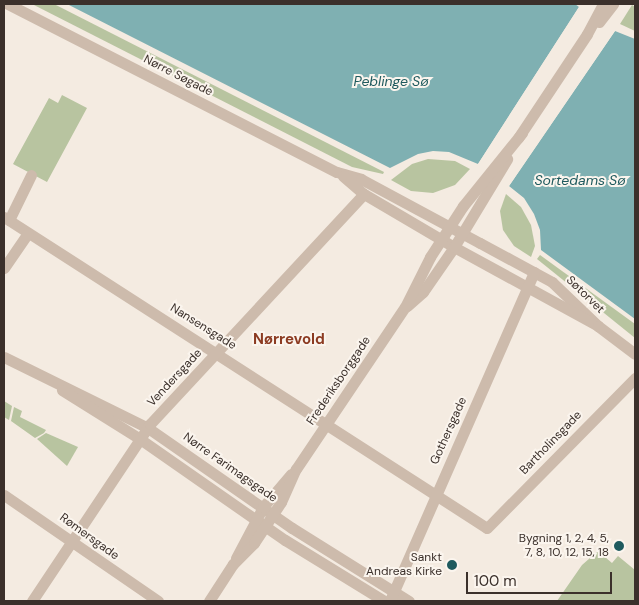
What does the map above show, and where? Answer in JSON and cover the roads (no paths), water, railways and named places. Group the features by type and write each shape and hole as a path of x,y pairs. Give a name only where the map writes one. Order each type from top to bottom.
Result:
{"street":[{"name":"Nørre Søgade","path":"8,4 337,172"},
{"path":"522,133 587,34 603,4"},
{"path":"587,34 614,4"},
{"name":"Frederiksborggade","path":"209,601 234,564 266,526 296,470 405,307 442,240 471,194 522,133"},
{"name":"Frederiksborggade","path":"405,307 423,292 463,234 522,133"},
{"name":"Søtorvet","path":"337,172 364,194 454,247 598,326"},
{"name":"Søtorvet","path":"337,172 362,179 534,272 567,294 598,326"},
{"path":"6,219 31,175"},
{"name":"Vendersgade","path":"32,601 148,428 364,194"},
{"name":"Nansensgade","path":"6,219 327,423 487,528"},
{"path":"4,268 28,233"},
{"name":"Gothersgade","path":"391,597 534,272"},
{"path":"598,326 635,354"},
{"name":"Nørre Farimagsgade","path":"4,352 140,439 266,526 384,601"},
{"name":"Nørre Farimagsgade","path":"4,358 20,364"},
{"name":"Nørre Farimagsgade","path":"44,378 148,428 391,597 409,601"},
{"name":"Bartholinsgade","path":"487,528 635,378"},
{"name":"Frederiksborggade","path":"234,564 263,507 296,470"},
{"name":"Rømersgade","path":"4,495 158,601"}],"water":[{"name":"Peblinge Sø","path":"67,4 575,4 579,7 478,164 449,152 433,151 418,154 390,168"},
{"name":"Sortedams Sø","path":"615,31 635,39 635,319 541,250 540,230 534,214 524,198 509,186"}],"place":[{"name":"Bygning 1, 2, 4, 5, 7, 8, 10, 12, 15, 18","path":"619,546"},
{"name":"Sankt Andreas Kirke","path":"452,565"}],"district":[{"name":"Nørrevold","path":"289,340"}]}
